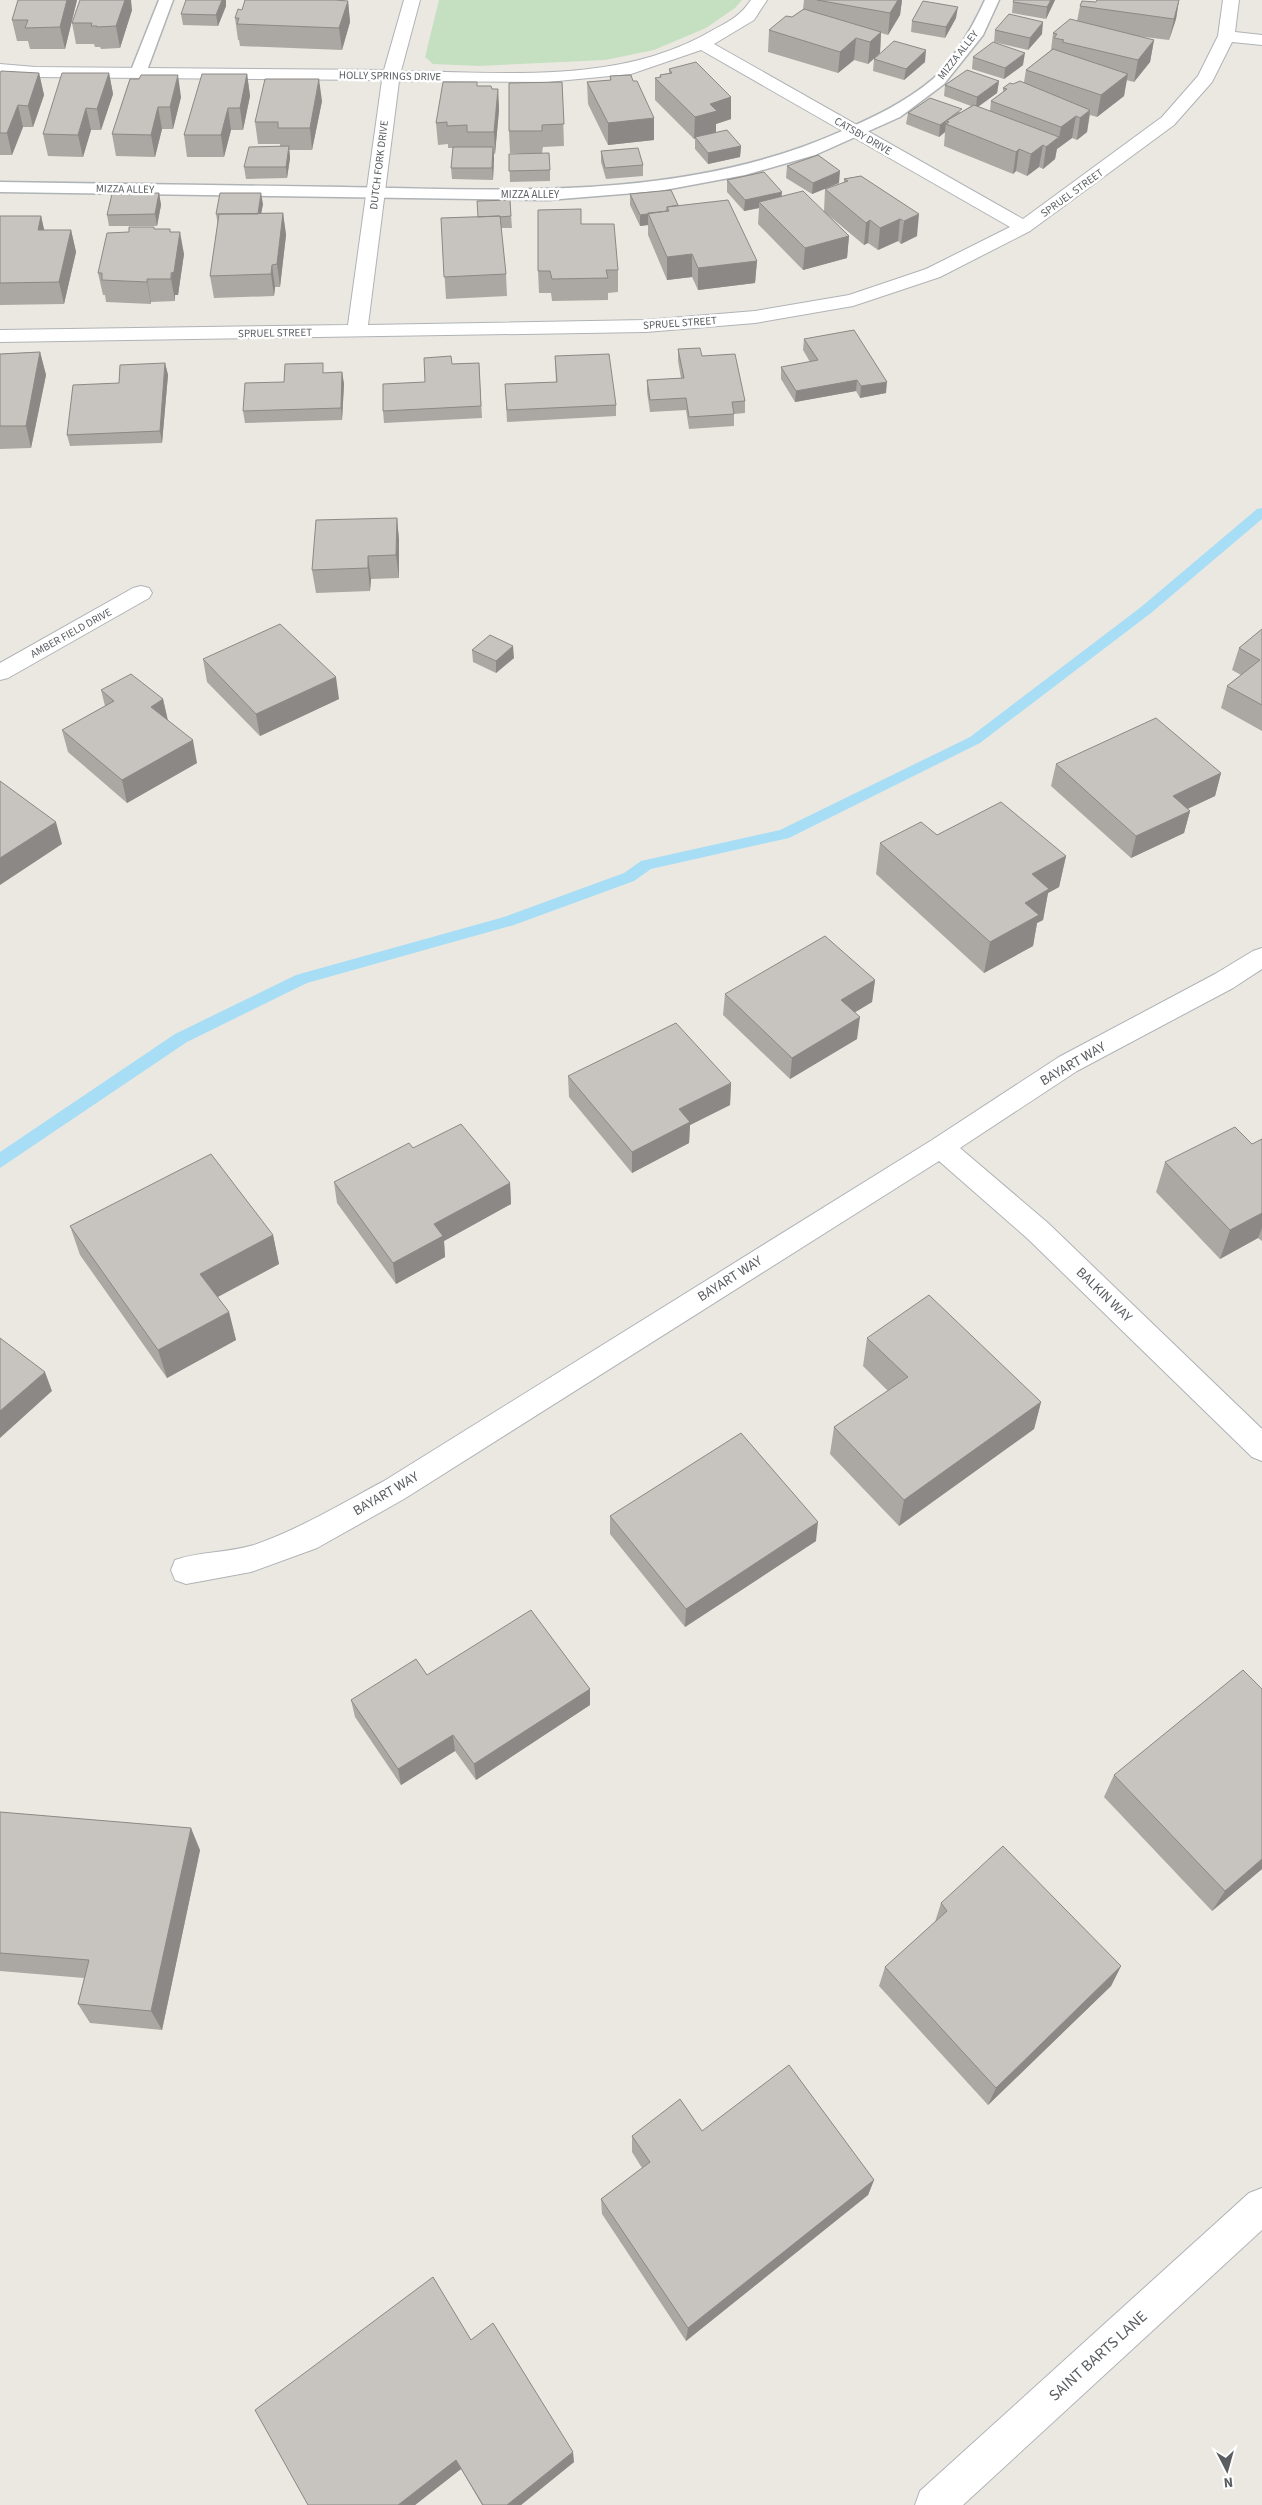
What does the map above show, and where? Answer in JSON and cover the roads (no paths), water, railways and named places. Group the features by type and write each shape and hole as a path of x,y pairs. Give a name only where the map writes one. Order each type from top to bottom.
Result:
{"street":[{"name":"DUTCH FORK DRIVE","path":"357,332 390,76 412,0"},
{"name":"HOLLY SPRINGS DRIVE","path":"0,69 138,73 547,77 630,69 702,44 748,17 759,0"},
{"name":"SPRUEL STREET","path":"0,336 357,332 646,326 755,317 853,300 932,273 1024,227 1168,121 1206,78 1226,36 1231,0"},
{"path":"1226,36 1262,40"},
{"name":"CATSBY DRIVE","path":"702,44 1024,227"},
{"name":"AMBER FIELD DRIVE","path":"0,673 141,593"},
{"name":"BAYART WAY","path":"186,1570 251,1559 306,1539 394,1490 941,1147 1068,1064 1224,981 1262,958"},
{"name":"BALKIN WAY","path":"941,1147 1038,1231 1262,1448"},
{"name":"SAINT BARTS LANE","path":"934,2505 1262,2206"}],"lane":[{"path":"138,73 166,0"},
{"name":"MIZZA ALLEY","path":"0,187 548,195 659,186 745,170 809,152 894,114 938,81 976,35 992,0"}],"waterway":[{"path":"0,1161 181,1038 302,979 508,921 629,877 646,865 784,834 975,740 1146,610 1262,512"}]}
